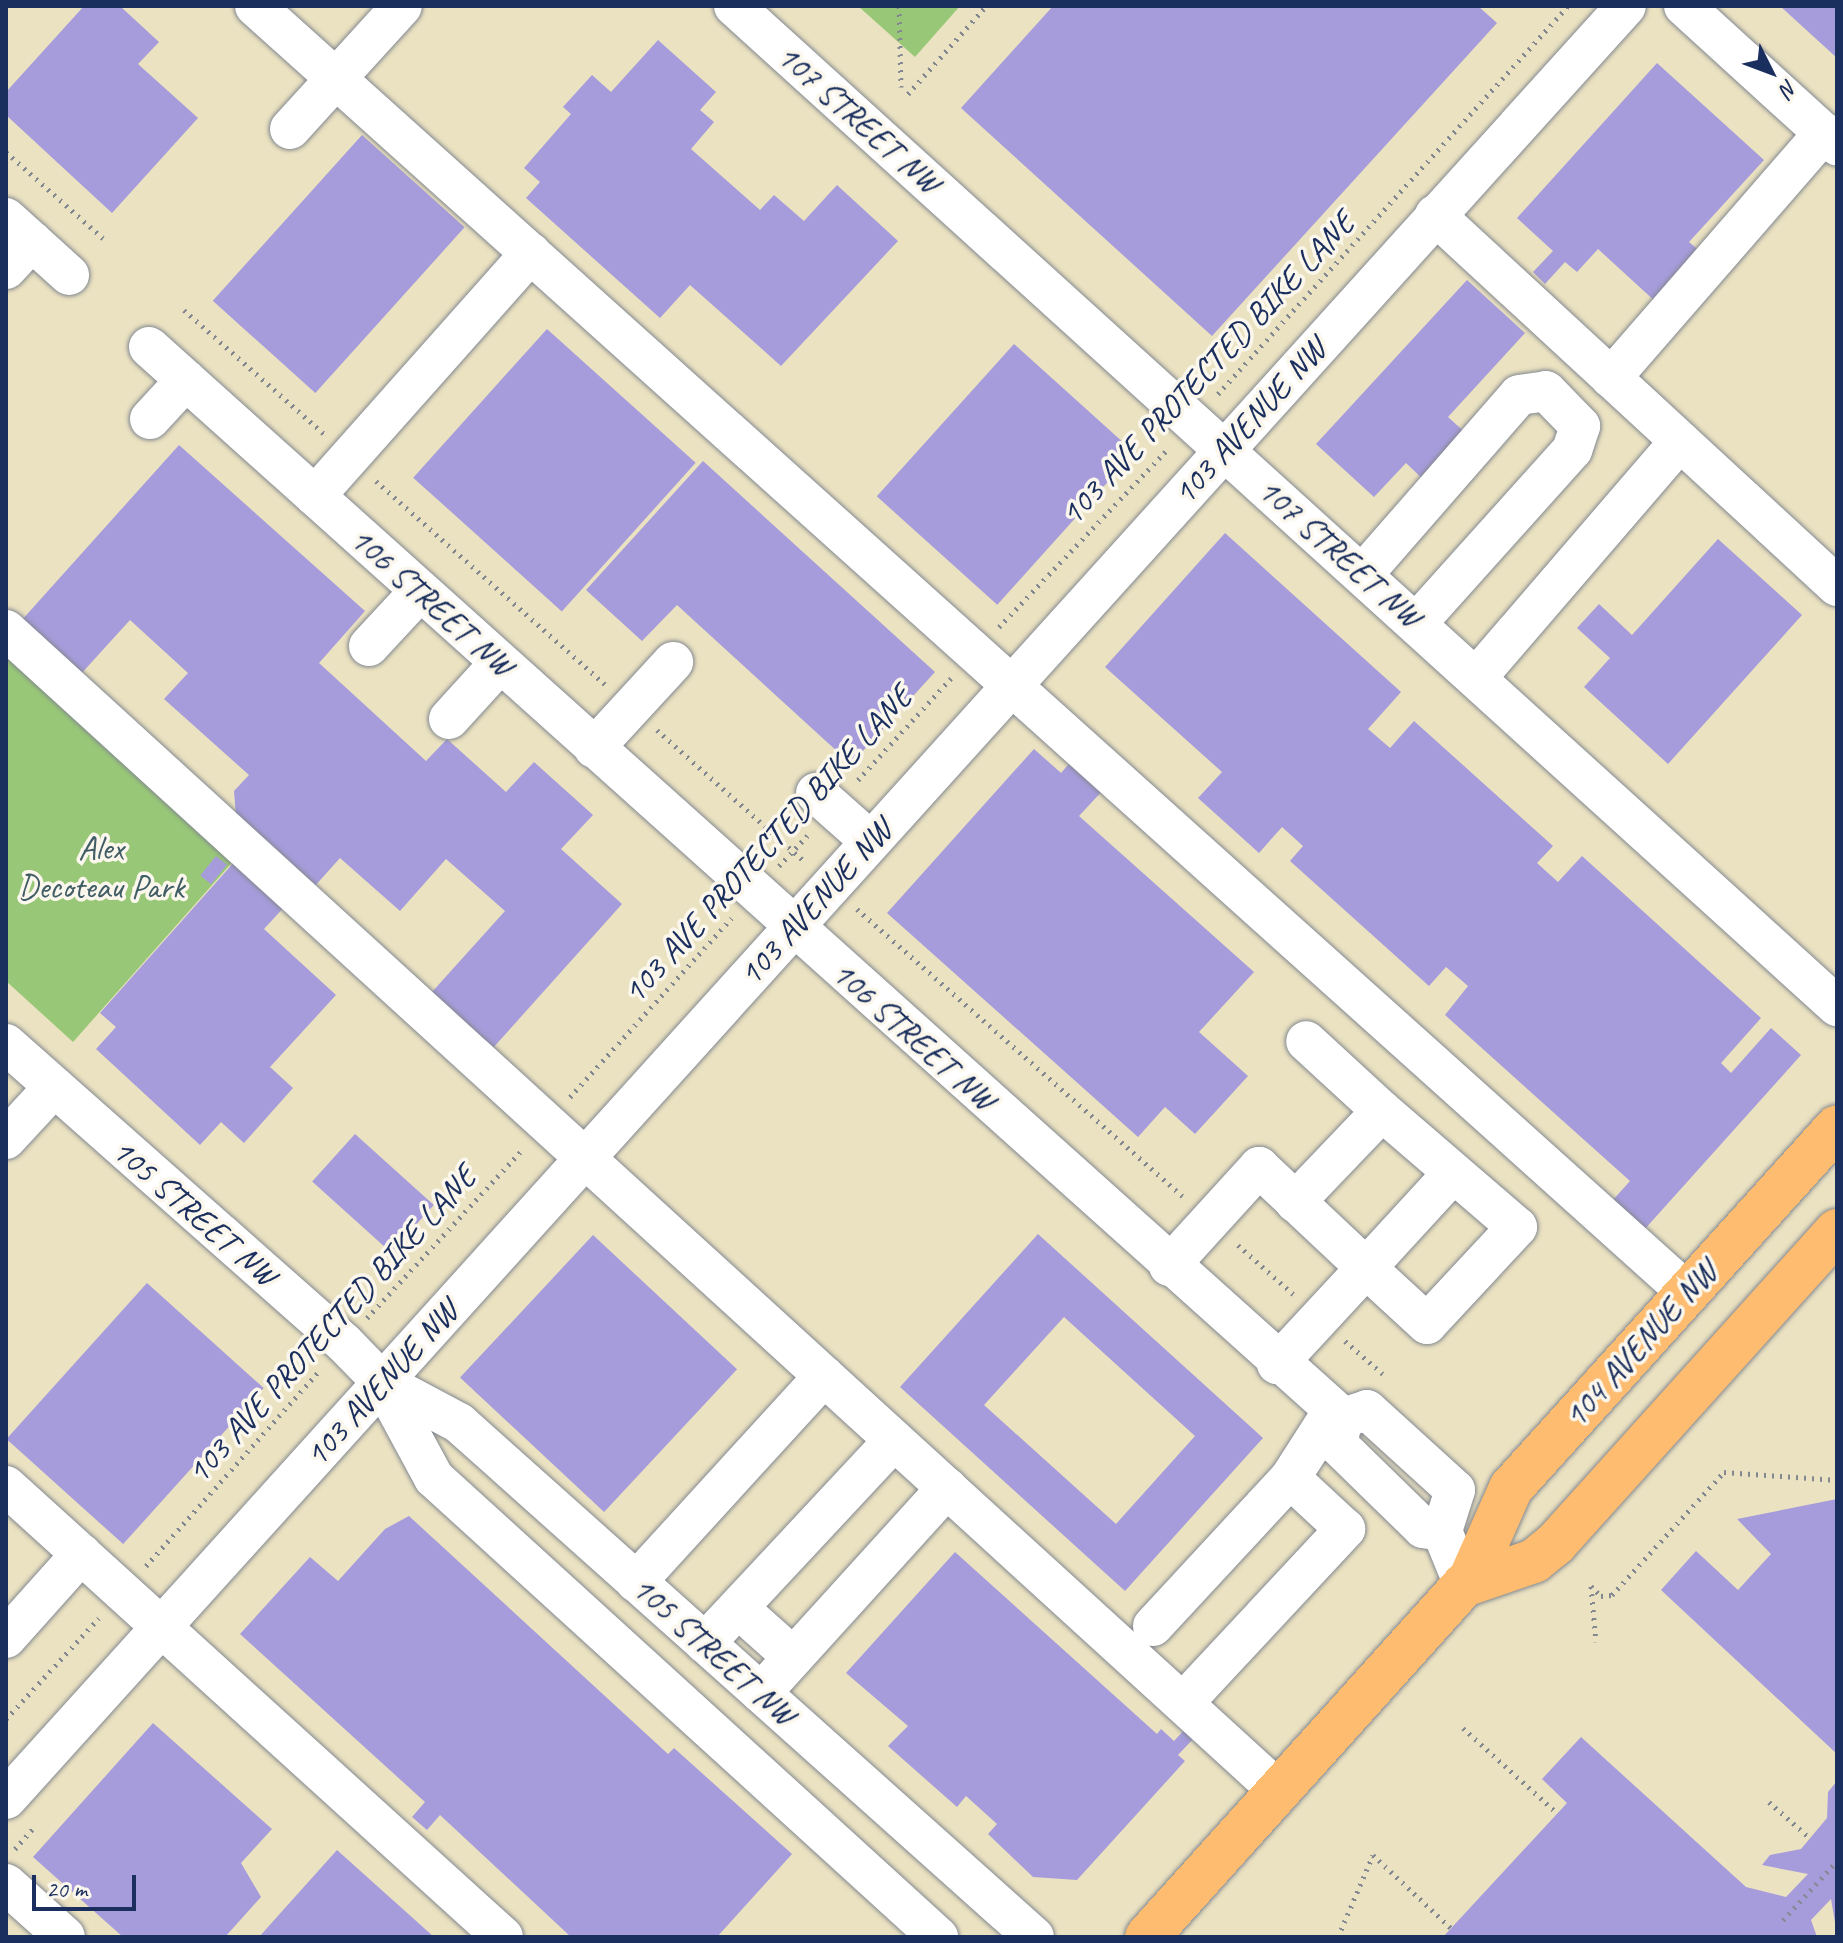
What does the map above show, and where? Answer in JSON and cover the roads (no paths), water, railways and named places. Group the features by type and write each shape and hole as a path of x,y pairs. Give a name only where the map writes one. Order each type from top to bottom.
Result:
{"main road":[{"name":"104 AVENUE NW","path":"1147,1937 1467,1583 1511,1488 1837,1127"},
{"name":"104 AVENUE NW","path":"1467,1583 1534,1561 1556,1543 1837,1231"}],"street":[{"path":"255,6 1013,683 1687,1292"},
{"path":"290,129 402,6"},
{"name":"107 STREET NW","path":"734,6 1837,1006"},
{"name":"103 AVENUE NW","path":"6,1799 1626,6"},
{"path":"1611,378 1830,139 1684,6"},
{"path":"1435,215 1837,586"},
{"path":"15,243 69,275"},
{"path":"315,496 531,253"},
{"name":"106 STREET NW","path":"149,347 1277,1364 1338,1414"},
{"path":"150,419 186,380"},
{"path":"1363,574 1519,395 1546,391 1580,426 1572,450 1417,623"},
{"path":"1477,677 1680,441"},
{"path":"369,646 420,591"},
{"path":"6,630 1279,1791"},
{"path":"594,748 673,662"},
{"path":"449,719 500,663"},
{"path":"825,800 870,841"},
{"path":"1169,1266 1259,1167 1427,1324 1517,1227 1306,1041"},
{"name":"105 STREET NW","path":"6,1044 344,1343 382,1382 434,1478 938,1937"},
{"path":"6,1139 54,1087"},
{"path":"1295,1202 1382,1111"},
{"path":"1277,1364 1453,1173"},
{"path":"636,1582 824,1376"},
{"name":"105 STREET NW","path":"382,1382 459,1423 1034,1937"},
{"path":"1338,1414 1337,1444 1423,1528 1442,1531 1467,1583"},
{"path":"1153,1626 1290,1478 1338,1414"},
{"path":"705,1643 894,1440"},
{"path":"1183,1703 1345,1529 1290,1478"},
{"path":"761,1693 947,1488"},
{"path":"13,1505 81,1554 123,1591 503,1937"},
{"path":"6,1638 81,1554"},
{"path":"738,1608 793,1657"},
{"path":"6,1884 65,1937"}],"park label":[{"name":"Alex Decoteau Park","path":"101,866"}]}
